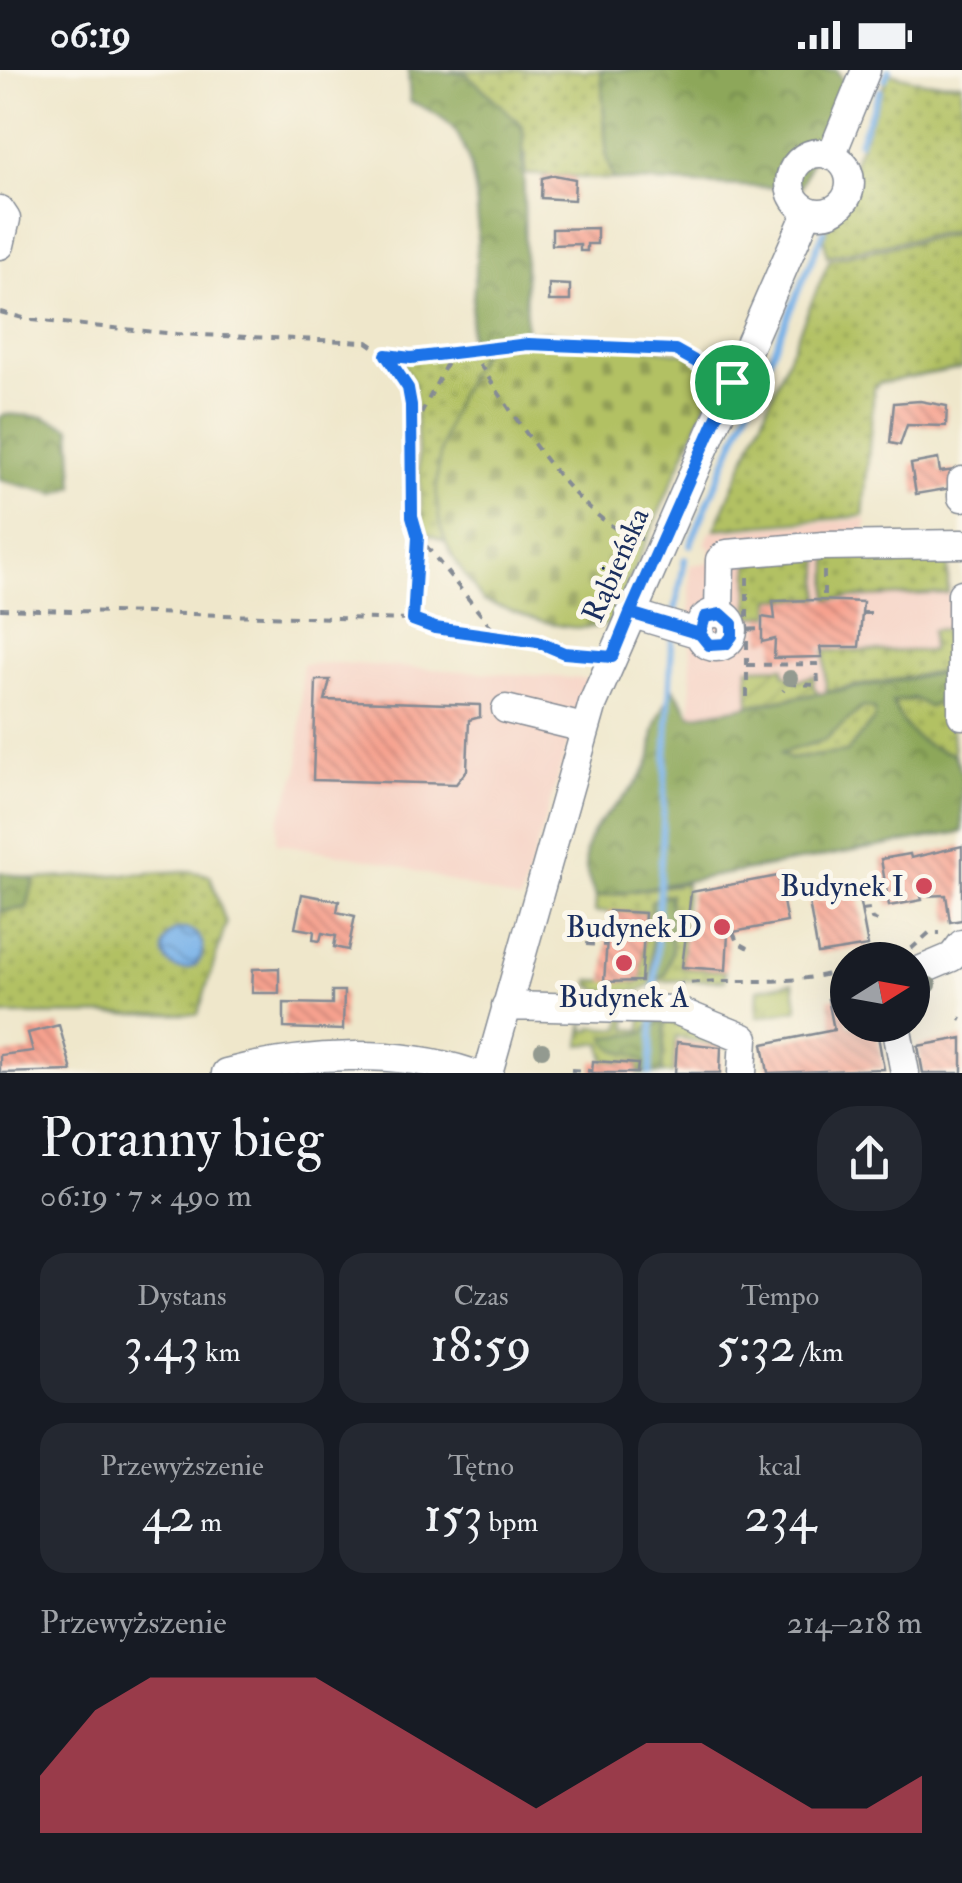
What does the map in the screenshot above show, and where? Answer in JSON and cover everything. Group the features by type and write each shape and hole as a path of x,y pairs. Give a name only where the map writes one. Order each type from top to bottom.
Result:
{"street":[{"path":"832,156 866,70"},
{"path":"808,155 832,156 846,168 847,196 835,210 808,211 792,194 792,171 808,155"},
{"path":"0,210 6,219 0,245"},
{"name":"Rąbieńska","path":"488,1073 584,728 630,613 808,211"},
{"path":"962,481 962,497"},
{"path":"630,613 725,627 720,560 746,552 824,546 962,544"},
{"path":"962,594 962,715"},
{"path":"506,709 584,728"},
{"path":"930,966 952,957 962,944"},
{"path":"506,1006 661,1002 744,1038 742,1073"},
{"path":"899,1042 905,1073"},
{"path":"226,1073 281,1060 423,1059 471,1073"}],"path":[{"path":"0,312 31,320 176,334 366,342 386,355 408,388 412,516 418,537 413,620"},
{"path":"386,355 452,354 528,344 675,350 732,382"},
{"path":"412,432 452,354"},
{"path":"452,354 476,359 557,475 595,516 630,536 662,542"},
{"path":"418,537 498,636"},
{"path":"824,546 824,602"},
{"path":"746,552 725,627 747,665 747,697"},
{"path":"0,609 413,620 435,628 538,642 564,653 612,657"},
{"path":"863,613 874,613"},
{"path":"725,627 764,628"},
{"path":"747,665 817,664 818,685 788,684 783,691"},
{"path":"862,910 870,909 872,919 883,923"},
{"path":"732,932 737,942 748,948"},
{"path":"586,944 606,945"},
{"path":"661,1002 702,981 764,984 830,971"},
{"path":"571,1070 592,1071"}],"shaded area":[{"path":"866,519 866,552 949,551 952,671 691,715 690,565 710,563 711,546 705,545 710,532"},
{"path":"302,664 588,679 520,901 384,862 276,843 278,822 299,768"}],"green space":[{"path":"408,70 466,73 523,126 526,339 491,335 469,339 478,237 469,160 450,124 410,101"},
{"path":"453,70 601,70 607,160 614,180 525,174 526,155"},
{"path":"601,70 836,70 844,81 800,189 614,180 607,160"},
{"path":"889,73 924,82 962,83 962,229 827,256 824,237"},
{"path":"962,232 962,368 879,383 874,389 863,516 715,529 830,259"},
{"path":"546,332 725,360 611,623 595,627 563,626 483,601 449,550 439,517 439,461 454,405 466,379 496,334"},
{"path":"496,334 476,359 438,491 446,542 423,532 414,385 396,349 447,348"},
{"path":"0,417 44,417 71,428 74,487 56,494 0,480"},
{"path":"948,555 948,593 828,599 829,556"},
{"path":"820,557 820,598 771,599 771,615 749,617 749,561"},
{"path":"945,629 949,635 949,670 826,691 825,651 931,651 932,630"},
{"path":"784,667 784,674 797,680 815,676 813,685 818,693 749,705 748,668"},
{"path":"952,671 949,696 929,707 913,698 892,702 916,737 954,754 962,773 962,832 596,897 587,873 586,853 591,836 649,763 656,725 674,689 691,715","holes":["863,707 874,709 875,718 847,752 789,759 781,753 825,740"]},
{"path":"949,696 954,754 916,737 892,702"},
{"path":"863,707 874,709 875,718 847,752 788,759 780,753 825,740"},
{"path":"188,871 210,875 226,924 198,1014 0,1015 0,911 27,908 34,879"},
{"path":"0,872 34,879 27,908 0,911"},
{"path":"686,883 681,968 725,971 725,980 656,981 639,991 601,991 590,986 590,980 641,982 646,912 595,912 596,897"},
{"path":"670,894 672,952 665,975 652,981 651,901"},
{"path":"793,982 798,1009 757,1017 758,989"},
{"path":"622,1015 627,1015 627,1029 641,1030 642,1016 678,1018 733,1048 676,1037 673,1073 638,1073 638,1063 604,1060 602,1043 580,1045 585,1016 584,1030 591,1031 592,1027 621,1029"},
{"path":"651,1023 665,1024 662,1073 643,1073 644,1062 608,1043 606,1037 644,1033"}],"water":[{"path":"183,929 197,935 203,949 197,963 183,969 169,963 163,949 169,935"}],"building":[{"path":"554,175 575,179 574,200 541,198 542,178"},
{"path":"597,228 597,244 587,244 587,251 580,251 580,244 552,245 552,229"},
{"path":"549,284 570,285 570,301 549,301"},
{"path":"920,401 947,406 946,426 907,425 900,445 890,443 894,403"},
{"path":"938,459 940,472 955,470 952,488 916,494 911,464"},
{"path":"773,601 863,602 859,647 820,647 822,657 774,658 775,639 762,642 762,617 775,619"},
{"path":"316,680 330,680 325,700 480,705 480,717 469,720 467,770 456,784 313,780"},
{"name":"Budynek I","path":"962,846 962,920 950,922 946,895 921,896 922,900 889,906 881,859 910,854 911,858"},
{"name":"Budynek D","path":"778,876 787,922 728,933 726,970 682,967 691,892"},
{"path":"858,893 867,942 830,942 830,952 818,954 809,902"},
{"path":"302,894 339,901 337,912 355,916 348,950 334,947 336,936 322,933 320,941 313,940 314,931 295,928"},
{"name":"Budynek A","path":"609,911 645,913 641,981 604,982"},
{"path":"279,968 279,993 252,993 253,969"},
{"path":"332,991 344,991 343,1030 284,1028 284,1003 332,1004"},
{"path":"59,1025 72,1071 0,1073 0,1055 33,1051 28,1033"},
{"path":"830,1031 830,1042 879,1042 884,1069 768,1073 763,1044"},
{"path":"962,1038 962,1073 923,1073 918,1046"},
{"path":"677,1042 721,1047 720,1073 675,1073"},
{"path":"593,1061 638,1064 637,1073 592,1073"}],"waterway":[{"path":"885,79 889,70"},
{"path":"859,142 880,90"},
{"path":"690,545 824,231"},
{"path":"674,616 685,559"},
{"path":"654,1002 672,641"},
{"path":"650,1073 653,1019"}],"place":[{"name":"Budynek I","path":"924,886"},
{"name":"Budynek D","path":"722,927"},
{"name":"Budynek A","path":"624,963"}],"route":[{"path":"732,382 630,613 679,631 690,633 700,634 705,617 721,614 730,620 733,630 726,644 714,647 704,642 700,634 679,631 630,613 612,657 564,653 538,642 435,628 413,620 418,537 412,516 411,405 408,388 386,355 411,358 528,344 675,350 732,382"}]}
